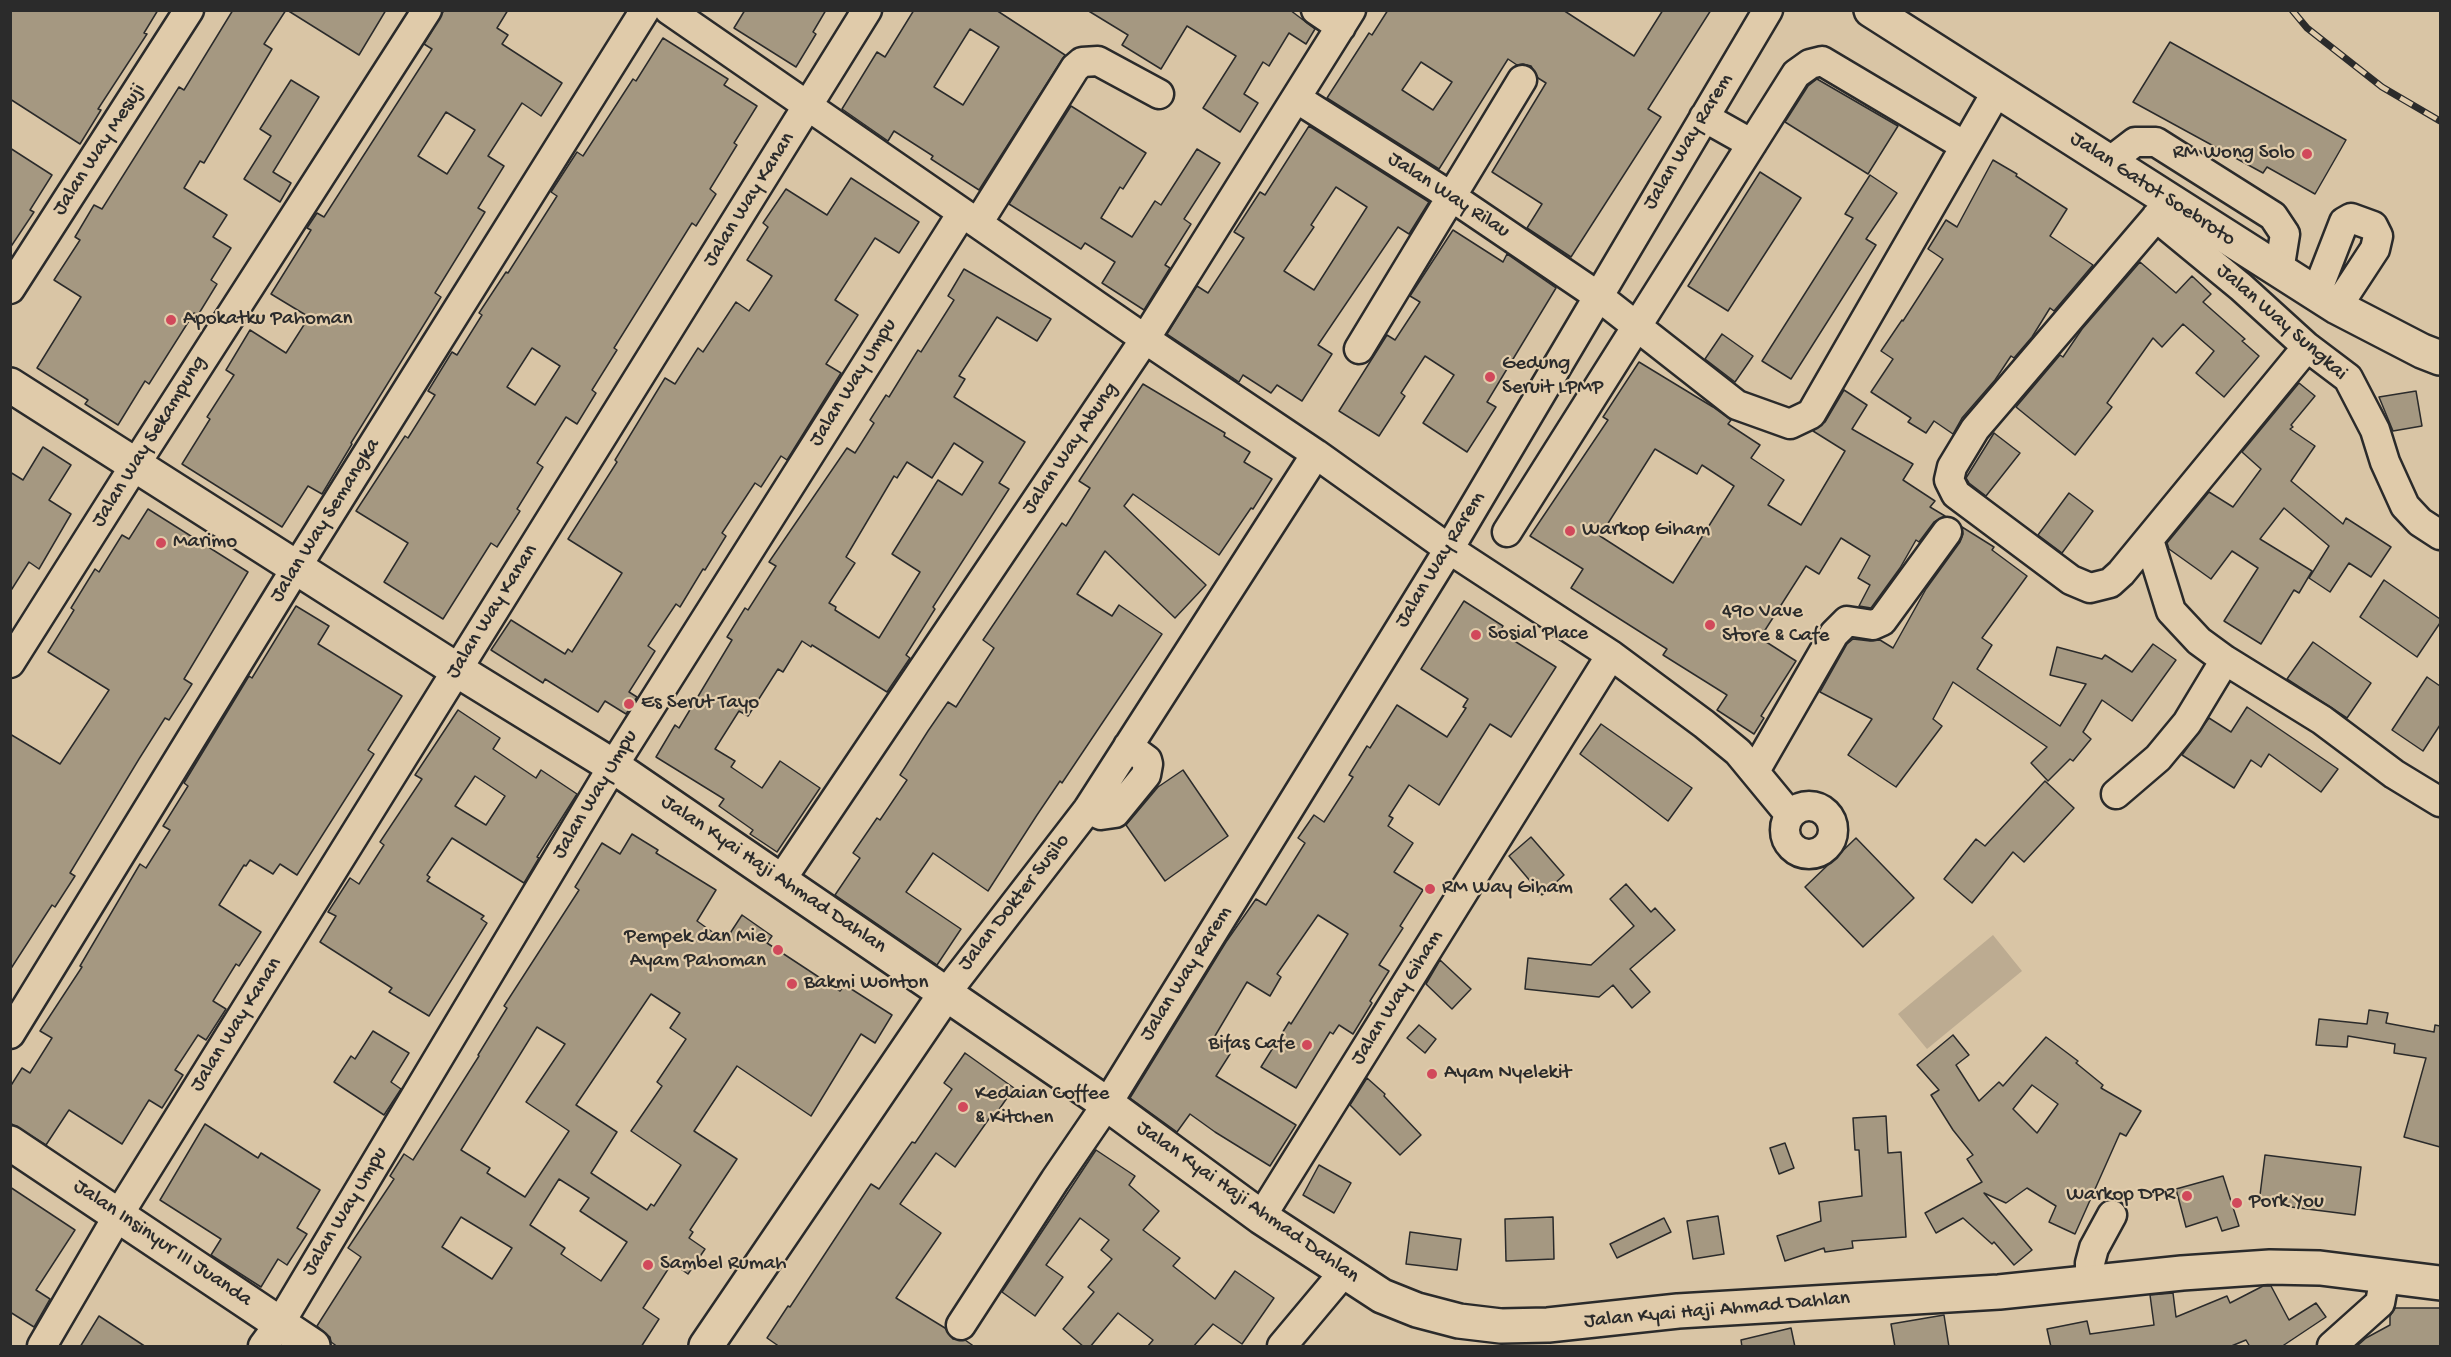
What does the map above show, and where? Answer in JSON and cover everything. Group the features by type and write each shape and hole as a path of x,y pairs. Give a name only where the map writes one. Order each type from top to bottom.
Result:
{"main road":[{"name":"Jalan Gatot Soebroto","path":"1871,10 2109,162 2163,209 2279,271 2326,300 2422,351 2440,358"},
{"name":"Jalan Kyai Haji Ahmad Dahlan","path":"10,386 457,670 613,766 1107,1104 1262,1218 1382,1296 1417,1310 1459,1320 1501,1326 1548,1325 1678,1311 1999,1292 2090,1282 2270,1268 2320,1268 2440,1283"},
{"name":"Jalan Dokter Susilo","path":"706,1347 946,993"},
{"name":"Jalan Insinyur III Juanda","path":"10,1143 119,1214 272,1335 313,1347"}],"street":[{"name":"Jalan Way Mesuji","path":"10,289 189,10"},
{"name":"Jalan Way Sekampung","path":"10,663 427,10"},
{"name":"Jalan Way Semangka","path":"10,1034 296,568 645,10"},
{"path":"669,10 808,108 1316,454 1449,549 1611,656 1704,724 1738,752 1790,815"},
{"name":"Jalan Way Kanan","path":"42,1347 119,1214 867,10"},
{"path":"1316,10 1346,19"},
{"name":"Jalan Way Rarem","path":"962,1325 1048,1190 1107,1104 1449,549 1768,10"},
{"name":"Jalan Way Abung","path":"781,880 1145,339 1346,19"},
{"name":"Jalan Way Umpu","path":"272,1335 613,766 970,218 1075,68 1082,62 1098,61 1159,94"},
{"path":"1506,532 1797,74 1810,64 1822,61 1965,146"},
{"path":"1359,349 1522,81"},
{"name":"Jalan Way Rilau","path":"1296,98 1452,197 1598,296 1737,405 1790,424 1811,414 1997,91"},
{"path":"1704,117 1752,144"},
{"path":"2109,162 2135,142 2156,142 2273,216 2285,234 2279,271"},
{"path":"2163,209 1975,429 1952,468 1949,480 1956,494 2071,580 2090,588 2110,583 2149,540 2307,347"},
{"name":"Jalan Way Sungkai","path":"2163,209 2241,287 2307,347 2348,378 2375,430 2385,462 2405,506 2420,522 2440,536"},
{"name":"Jalan Dokter Susilo","path":"946,993 1088,809 1316,454"},
{"path":"1755,771 1834,634 1847,621 1873,625 1882,621 1947,532"},
{"path":"2149,540 2171,610 2199,641 2225,660 2322,720 2394,774 2440,802"},
{"name":"Jalan Way Giham","path":"1262,1218 1611,656"},
{"path":"2116,794 2158,758 2187,723 2225,660"},
{"path":"2090,1282 2090,1263 2094,1248 2112,1215"},
{"path":"1281,1347 1344,1272"},
{"path":"2332,1347 2380,1303 2385,1276"}],"shaded area":[{"path":"1993,935 2022,971 1927,1049 1898,1014"}],"building":[{"path":"10,10 158,10 144,33 147,34 98,109 101,110 80,144 10,99"},
{"path":"233,10 286,10 264,44 272,49 204,163 200,161 184,188 227,215 213,237 231,248 211,280 217,284 198,315 194,313 149,384 145,381 118,425 85,404 88,400 37,368 81,297 54,280 80,240 75,237 94,205 102,209 179,87 184,90"},
{"path":"287,10 386,10 359,55"},
{"path":"444,10 508,10 497,28 508,35 502,44 562,83 541,116 522,103 488,156 504,166 478,208 485,212 435,293 441,297 322,494 308,486 282,527 182,464 210,419 207,417 234,375 226,370 250,330 286,353 309,317 271,294 311,230 307,228 317,213 324,217 432,49 424,44","holes":["446,112 475,130 447,174 418,156"]},
{"path":"745,10 826,10 813,32 816,34 796,67 734,28"},
{"path":"914,10 996,10 1065,55 979,190 931,159 933,156 894,131 888,141 842,109 877,52 885,57","holes":["970,29 999,47 963,105 934,87"]},
{"path":"1087,10 1290,10 1315,29 1306,44 1289,33 1269,66 1263,62 1244,94 1258,103 1240,132 1203,108 1236,56 1187,26 1161,69 1122,45 1128,35"},
{"path":"1388,10 1563,10 1634,56 1663,10 1711,10 1648,109 1661,117 1571,257 1527,228 1542,204 1492,172 1546,83 1538,78 1531,66 1517,65 1508,59 1439,169 1327,98 1369,33 1372,35","holes":["1421,62 1452,82 1433,110 1402,90"]},
{"path":"663,38 728,79 724,85 757,106 734,143 737,145 710,189 716,194 696,226 692,223 614,348 617,350 592,390 596,393 577,424 566,417 537,463 543,467 517,509 520,511 497,547 491,543 443,619 384,582 408,543 356,511 405,436 408,438 435,395 428,391 452,352 457,355 482,315 479,313 506,272 508,273 557,196 551,192 577,152 583,156 633,79 636,81","holes":["532,348 560,366 535,405 507,387"]},
{"path":"2170,42 2346,140 2315,194 2267,167 2263,173 2133,102"},
{"path":"1817,79 1898,126 1868,174 1785,122 1808,86"},
{"path":"291,80 319,97 273,172 291,183 280,202 244,179 271,136 260,129"},
{"path":"1071,106 1146,153 1123,189 1120,187 1101,218 1132,237 1155,201 1161,205 1197,149 1220,163 1184,219 1191,224 1165,265 1170,268 1144,310 1102,283 1115,262 1085,243 1081,249 1009,204"},
{"path":"1309,126 1429,202 1409,234 1398,227 1318,345 1332,354 1302,401 1277,385 1271,393 1243,375 1239,382 1167,334 1197,286 1208,293 1244,238 1234,232 1260,192 1265,195","holes":["1336,187 1367,207 1314,290 1284,271 1314,227 1311,225"]},
{"path":"10,148 52,175 30,210 34,212 10,248"},
{"path":"1993,160 2067,209 2050,236 2093,265 2054,311 2050,308 2032,337 2014,358 2011,356 1995,380 1962,418 1953,434 1934,421 1926,433 1908,422 1911,418 1871,392 1893,359 1881,351 1943,259 1928,249 1946,220 1957,227"},
{"path":"1760,172 1801,198 1728,311 1688,286"},
{"path":"1870,175 1897,193 1866,239 1876,245 1791,379 1762,361 1853,218 1845,214"},
{"path":"851,178 919,222 899,253 875,238 835,300 858,315 826,364 841,373 787,460 781,456 761,487 755,483 722,533 726,536 705,570 703,569 680,607 676,604 648,646 655,651 629,692 637,697 626,714 605,701 598,712 545,679 543,683 491,650 511,620 565,654 568,649 572,652 622,573 568,539 617,462 615,460 665,378 675,384 698,348 703,352 736,302 749,311 772,276 747,260 768,227 763,223 786,189 827,215"},
{"path":"1453,230 1503,262 1507,254 1556,288 1487,402 1496,407 1467,452 1423,423 1454,375 1425,356 1401,393 1405,396 1379,436 1339,411 1387,335 1395,340 1420,302 1410,296"},
{"path":"2140,262 2176,293 2192,276 2211,294 2203,302 2245,339 2242,341 2259,356 2224,397 2196,373 2214,351 2183,324 2162,347 2153,338 2107,403 2112,407 2075,455 2016,407 2060,355 2063,357 2082,329"},
{"path":"964,269 1051,319 1037,341 997,317 959,376 965,379 954,397 1025,442 999,483 1009,489 933,607 935,609 906,655 910,658 887,692 802,641 783,672 778,669 748,716 739,711 715,749 735,761 731,767 762,788 780,761 820,788 777,852 750,834 753,830 719,806 724,799 656,757 675,725 679,728 732,640 727,637 745,608 748,610 776,566 769,562 847,448 855,453 874,423 870,420 886,395 889,397 918,350 921,352 954,300 948,296","holes":["954,443 983,462 962,495 938,480 892,554 920,572 879,638 835,610 836,607 829,603 855,563 846,557 894,476 897,478 907,462 932,478"]},
{"path":"1722,334 1753,356 1735,382 1705,359"},
{"path":"1639,362 1713,407 1731,420 1728,424 1760,445 1751,458 1784,480 1768,505 1801,525 1845,451 1813,431 1825,422 1844,390 1867,405 1852,429 1913,464 1903,480 1935,501 1930,507 1945,516 1934,522 1919,542 1916,540 1900,568 1871,608 1859,606 1870,585 1858,578 1870,556 1841,538 1819,574 1806,566 1760,638 1796,661 1761,716 1764,718 1754,734 1717,710 1727,695 1663,655 1667,649 1571,588 1583,569 1530,536 1608,420 1603,417","holes":["1655,449 1697,474 1702,465 1734,486 1673,583 1600,536"]},
{"path":"2299,383 2315,396 2290,429 2315,446 2291,481 2343,524 2346,518 2391,547 2371,577 2349,563 2330,592 2309,578 2329,546 2284,508 2260,539 2312,571 2299,593 2294,590 2261,644 2224,621 2258,568 2232,551 2211,579 2169,549 2167,543 2209,492 2233,507 2261,469 2242,452"},
{"path":"1143,384 1225,433 1224,436 1250,452 1244,462 1272,479 1219,555 1133,494 1124,506 1206,585 1175,618 1105,551 1077,594 1112,616 1119,605 1162,634 1062,783 1060,781 988,891 933,853 906,892 961,929 937,965 835,895 860,858 853,853 877,818 880,820 907,780 900,775 928,731 948,702 956,707 994,648 983,640 1062,523 1066,526 1090,488 1079,481"},
{"path":"2416,391 2422,426 2393,431 2379,397"},
{"path":"1994,433 2020,453 1986,496 1966,478"},
{"path":"43,447 71,465 49,500 71,514 39,569 29,562 10,592 10,472 23,480"},
{"path":"2069,493 2093,511 2062,553 2038,535"},
{"path":"148,509 248,572 184,679 192,684 169,720 165,718 70,873 75,876 55,907 52,905 10,970 10,734 60,764 109,690 48,652 74,610 71,608 95,569 99,572 122,535 129,539"},
{"path":"1962,527 1994,547 1992,550 2027,576 1982,638 1992,645 1977,669 2060,726 2086,684 2050,675 2057,647 2102,659 2105,655 2132,672 2153,644 2176,660 2132,721 2102,700 2083,732 2091,739 2073,761 2070,759 2048,781 2031,763 2047,747 1953,682 1933,719 1942,726 1896,787 1848,755 1872,719 1820,692 1847,644 1853,639 1880,640 1893,648 1926,589 1960,542 1963,534"},
{"path":"2384,580 2440,619 2440,623 2417,657 2360,617"},
{"path":"1464,601 1503,626 1500,632 1556,667 1511,737 1490,724 1439,805 1409,785 1389,816 1393,818 1388,826 1413,843 1394,872 1423,890 1400,926 1403,928 1379,965 1389,971 1353,1034 1339,1025 1333,1034 1330,1032 1296,1088 1261,1067 1348,934 1318,915 1277,974 1281,977 1270,996 1247,982 1212,1041 1230,1054 1216,1076 1296,1125 1270,1166 1190,1114 1177,1132 1130,1098 1226,942 1256,899 1266,905 1305,843 1298,838 1314,815 1324,822 1353,777 1349,775 1367,746 1370,748 1397,705 1447,737 1466,708 1463,707 1468,699 1421,669"},
{"path":"296,606 329,626 318,644 402,696 368,750 374,754 297,875 280,864 273,874 250,860 246,866 244,865 219,905 261,932 239,966 236,964 213,1001 226,1009 206,1040 198,1035 175,1070 183,1075 162,1108 149,1100 122,1144 69,1110 46,1145 10,1123 10,1087 22,1068 30,1073 52,1038 40,1031 82,967 80,966 140,864 146,868 170,830 163,826 188,786 184,783 249,676 252,678"},
{"path":"2313,642 2371,683 2347,718 2287,679"},
{"path":"2427,677 2440,686 2440,725 2423,751 2392,730"},
{"path":"2247,707 2338,769 2321,792 2269,754 2261,767 2251,760 2234,788 2182,755 2209,718 2231,732"},
{"path":"458,710 500,738 493,749 536,778 541,770 577,794 537,857 539,858 524,883 452,838 427,875 430,877 427,881 484,916 481,919 487,923 429,1016 389,992 392,988 320,942 336,916 328,912 350,878 359,884 384,845 380,842 422,779 415,775","holes":["475,776 505,796 486,825 455,806"]},
{"path":"1601,724 1692,788 1668,821 1580,754"},
{"path":"1183,770 1228,836 1165,881 1126,825 1158,787"},
{"path":"2045,781 2074,808 2024,862 2013,852 1972,903 1944,879 1976,839 1985,846"},
{"path":"632,834 658,850 656,853 716,890 697,921 725,941 742,915 772,936 767,943 840,991 845,985 892,1015 875,1043 861,1034 811,1116 737,1066 694,1131 737,1159 690,1230 693,1232 689,1238 705,1249 688,1274 672,1263 643,1308 659,1319 641,1347 338,1347 317,1326 361,1257 348,1248 394,1179 390,1176 404,1154 413,1160 479,1056 507,1008 504,1006 579,890 575,887 602,843 620,854","holes":["651,994 680,1013 670,1028 686,1039 657,1082 662,1086 631,1131 681,1165 654,1206 651,1204 647,1210 591,1173 617,1132 576,1105","537,1027 565,1044 526,1102 569,1131 525,1197 487,1173 490,1168 461,1150","559,1179 589,1198 580,1211 627,1242 601,1281 561,1254 565,1248 530,1225","461,1217 512,1248 492,1279 442,1247"]},
{"path":"1531,837 1564,875 1542,895 1509,856"},
{"path":"1856,838 1914,898 1863,947 1805,887"},
{"path":"1626,884 1651,912 1655,908 1675,930 1630,969 1650,992 1632,1008 1613,985 1599,997 1525,989 1528,958 1591,965 1634,926 1610,899"},
{"path":"1440,960 1471,989 1452,1009 1426,984"},
{"path":"2369,1010 2388,1013 2386,1023 2434,1032 2435,1025 2440,1026 2440,1147 2404,1137 2426,1058 2394,1053 2395,1044 2348,1036 2347,1047 2316,1045 2319,1019 2367,1024"},
{"path":"1419,1025 1436,1039 1425,1053 1407,1038"},
{"path":"373,1031 409,1053 391,1082 401,1089 384,1115 334,1082 351,1056 355,1059"},
{"path":"1953,1035 1969,1055 1956,1065 1979,1101 1999,1082 2003,1086 2046,1037 2078,1061 2076,1063 2103,1085 2101,1088 2141,1111 2126,1136 2120,1133 2075,1234 2049,1222 2056,1206 2027,1188 2006,1203 1984,1193 2032,1250 2014,1265 1994,1242 1992,1244 1963,1218 1936,1233 1925,1213 1982,1182 1967,1159 1973,1155 1953,1130 1931,1095 1939,1090 1917,1065","holes":["2032,1085 2058,1104 2037,1133 2013,1109"]},
{"path":"965,1053 1014,1088 955,1167 936,1153 900,1204 941,1233 896,1298 945,1328 953,1339 965,1340 975,1347 780,1347 767,1338 871,1184 879,1189 912,1142 915,1143 952,1089 944,1083"},
{"path":"1367,1078 1385,1094 1384,1096 1421,1135 1400,1155 1350,1105"},
{"path":"1886,1116 1888,1153 1901,1152 1906,1237 1852,1241 1853,1248 1825,1252 1824,1248 1785,1261 1777,1236 1821,1221 1819,1202 1862,1196 1859,1150 1855,1150 1853,1118"},
{"path":"205,1124 258,1158 261,1153 320,1190 297,1228 307,1234 287,1265 278,1259 261,1287 211,1255 221,1239 160,1200"},
{"path":"1785,1143 1794,1168 1779,1174 1770,1148"},
{"path":"1096,1150 1135,1176 1129,1185 1159,1211 1143,1230 1180,1258 1173,1266 1215,1299 1235,1271 1274,1298 1242,1344 1213,1324 1193,1347 1147,1347 1153,1340 1118,1313 1090,1347 1084,1347 1063,1329 1094,1292 1088,1287 1112,1259 1101,1250 1109,1240 1080,1218 1046,1265 1063,1277 1035,1316 1002,1292"},
{"path":"2265,1155 2361,1167 2355,1215 2259,1203"},
{"path":"1319,1165 1351,1183 1334,1213 1303,1195"},
{"path":"2223,1176 2239,1226 2222,1231 2217,1217 2186,1227 2176,1189"},
{"path":"10,1187 75,1230 36,1290 50,1299 34,1327 10,1312"},
{"path":"1718,1216 1724,1254 1693,1259 1687,1221"},
{"path":"1553,1217 1554,1259 1506,1261 1505,1219"},
{"path":"1664,1218 1671,1232 1617,1258 1610,1244"},
{"path":"1410,1232 1461,1239 1457,1270 1406,1264"},
{"path":"2263,1286 2271,1286 2289,1320 2316,1303 2326,1317 2281,1347 2250,1347 2246,1340 2229,1347 2051,1347 2047,1329 2087,1321 2090,1334 2154,1325 2150,1295 2173,1293 2176,1317 2227,1296 2230,1303"},
{"path":"2395,1308 2440,1308 2440,1346 2356,1347 2366,1338 2390,1325 2390,1316"},
{"path":"1944,1315 1949,1347 1895,1347 1891,1324"},
{"path":"99,1316 146,1347 80,1347"},
{"path":"1791,1328 1795,1347 1742,1347 1741,1340"}],"railway":[{"path":"2292,10 2307,28 2382,87 2440,121"}],"place":[{"name":"RM Wong Solo","path":"2307,154"},
{"name":"Apokatku Pahoman","path":"171,320"},
{"name":"Gedung Seruit LPMP","path":"1490,377"},
{"name":"Warkop Giham","path":"1570,531"},
{"name":"Marimo","path":"161,543"},
{"name":"490 Vave Store & Cafe","path":"1710,625"},
{"name":"Sosial Place","path":"1476,635"},
{"name":"Es Serut Tayo","path":"629,704"},
{"name":"RM Way Giham","path":"1430,889"},
{"name":"Pempek dan Mie Ayam Pahoman","path":"778,950"},
{"name":"Bakmi Wonton","path":"792,984"},
{"name":"Bifas Cafe","path":"1307,1045"},
{"name":"Ayam Nyelekit","path":"1432,1074"},
{"name":"Kedaian Coffee & Kitchen","path":"963,1107"},
{"name":"Warkop DPR","path":"2187,1196"},
{"name":"Pork You","path":"2237,1203"},
{"name":"Sambel Rumah","path":"648,1265"}]}
